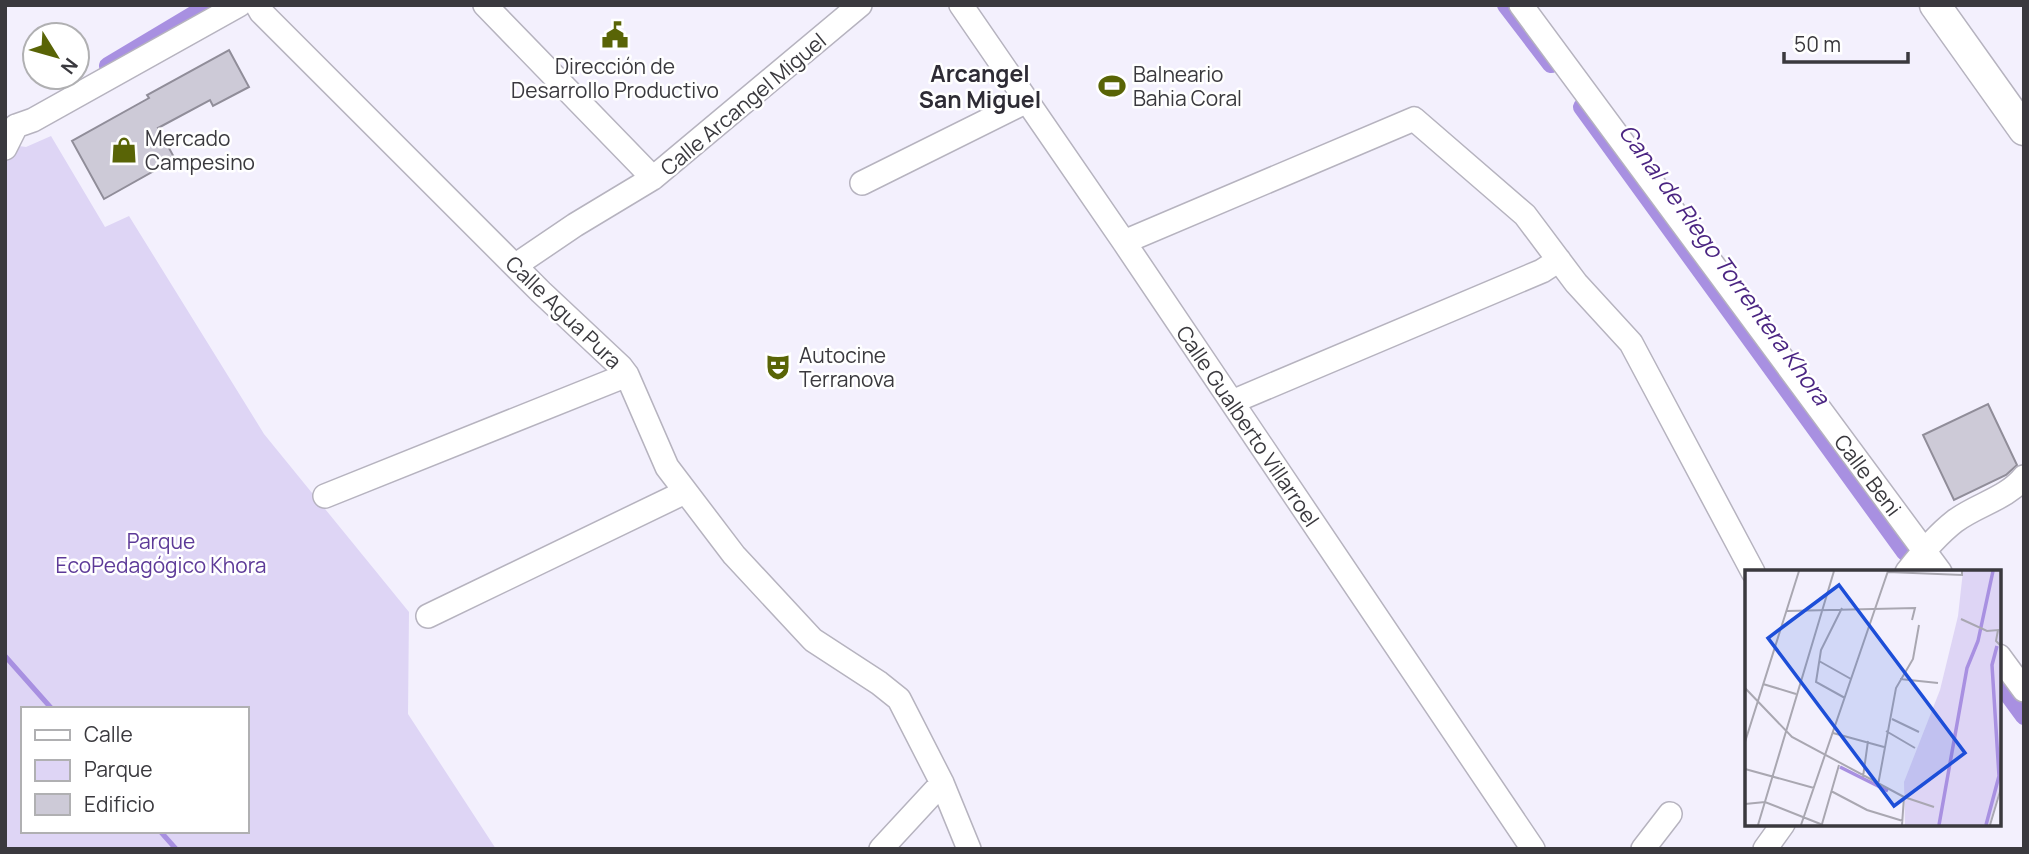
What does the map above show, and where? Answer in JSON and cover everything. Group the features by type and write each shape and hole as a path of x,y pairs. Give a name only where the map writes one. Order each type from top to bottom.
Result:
{"main road":[{"path":"1935,5 2024,130"}],"street":[{"path":"5,148 11,123 33,120 239,5"},
{"name":"Calle Agua Pura","path":"257,5 261,12 627,375 667,467 734,555 813,640 899,699 942,783 969,849"},
{"path":"485,5 653,178"},
{"name":"Calle Arcangel Miguel","path":"516,265 575,225 653,178 860,5"},
{"name":"Calle Gualberto Villarroel","path":"961,5 1533,849"},
{"name":"Calle Beni","path":"1521,5 1939,570"},
{"path":"862,183 1027,101"},
{"path":"1124,242 1415,119 1525,215 1576,283 1631,343 1752,570"},
{"path":"1231,402 1542,271 1559,260"},
{"path":"325,496 627,375"},
{"path":"1909,570 1924,550 1956,521 2014,489 2024,477"},
{"path":"428,616 685,492"},
{"path":"2001,659 2024,690"},
{"path":"881,849 942,783"},
{"path":"1643,849 1670,814"},
{"path":"1765,849 1782,826"}],"green space":[{"name":"Parque EcoPedagógico Khora","path":"51,136 105,227 129,216 264,434 409,612 408,714 496,849 5,849 5,144 26,147"}],"building":[{"path":"229,50 249,87 213,106 210,100 158,128 175,159 104,199 72,141 149,98 147,95"},
{"path":"1988,404 2017,465 2006,475 1954,500 1923,435"}],"waterway":[{"name":"Canal de Riego Torrentera Khora","path":"108,66 210,5"},
{"name":"Canal de Riego Torrentera Khora","path":"1506,5 1551,64"},
{"name":"Canal de Riego Torrentera Khora","path":"1582,107 1905,552"},
{"path":"5,656 50,707"},
{"name":"Canal de Riego Torrentera Khora","path":"2001,685 2024,716"},
{"path":"162,833 176,849"}],"place":[{"name":"Dirección de Desarrollo Productivo","path":"615,35"},
{"name":"Balneario Bahia Coral","path":"1112,86"},
{"name":"Mercado Campesino","path":"124,150"},
{"name":"Autocine Terranova","path":"778,367"}],"district":[{"name":"Arcangel San Miguel","path":"980,86"}]}
